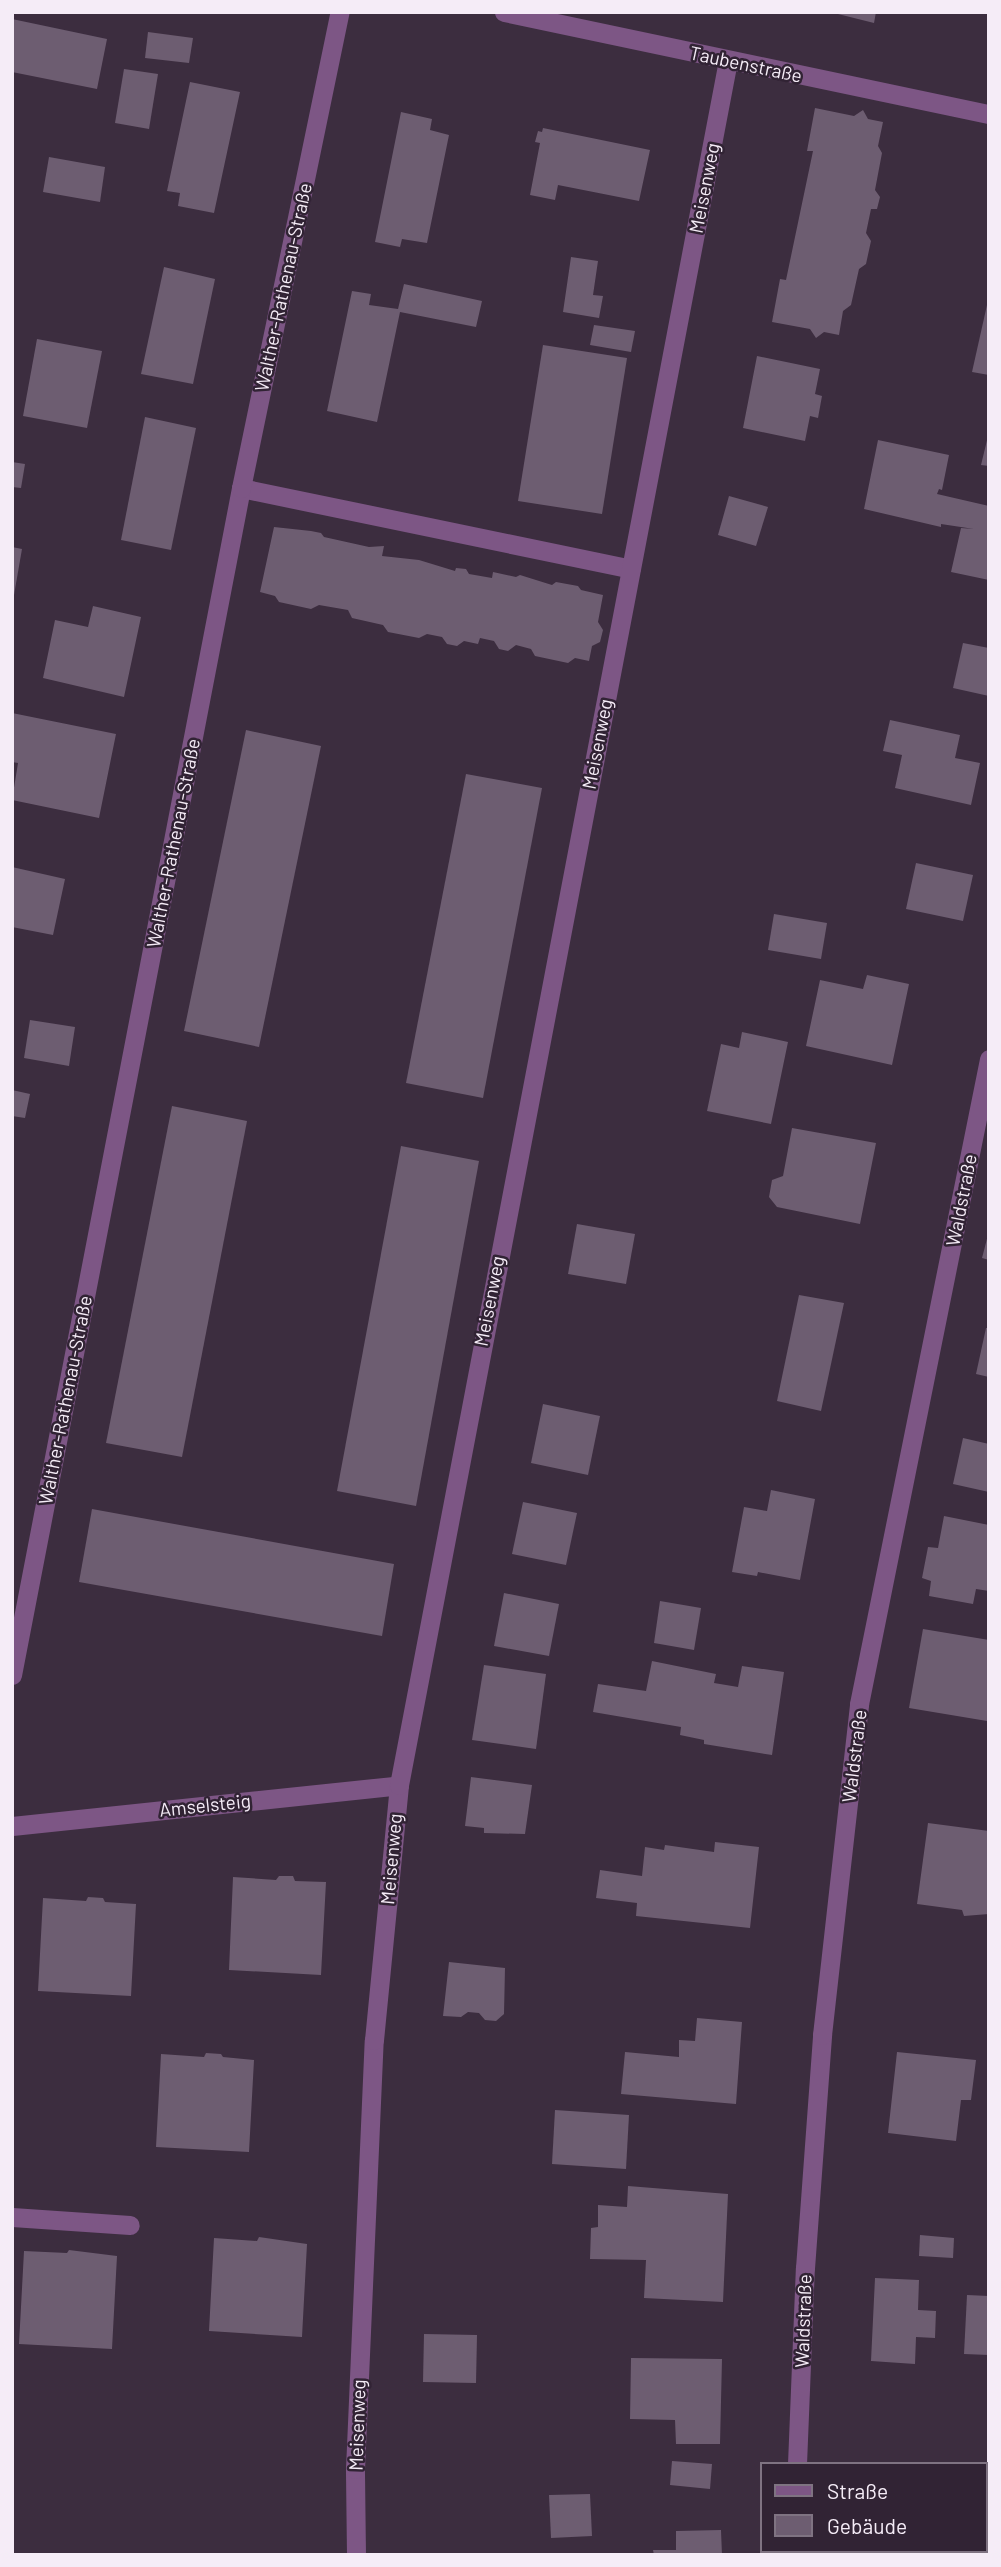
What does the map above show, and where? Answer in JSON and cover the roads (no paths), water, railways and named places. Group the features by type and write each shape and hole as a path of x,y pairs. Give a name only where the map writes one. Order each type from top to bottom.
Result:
{"street":[{"name":"Walther-Rathenau-Straße","path":"12,1675 241,488 340,12"},
{"name":"Taubenstraße","path":"503,12 989,114"},
{"name":"Meisenweg","path":"356,2555 355,2469 374,2040 398,1785 728,60"},
{"path":"241,488 631,569"},
{"name":"Waldstraße","path":"797,2462 805,2268 822,2035 859,1704 989,1059"},
{"name":"Amselsteig","path":"12,1826 398,1785"},
{"path":"12,2217 130,2225"}]}
